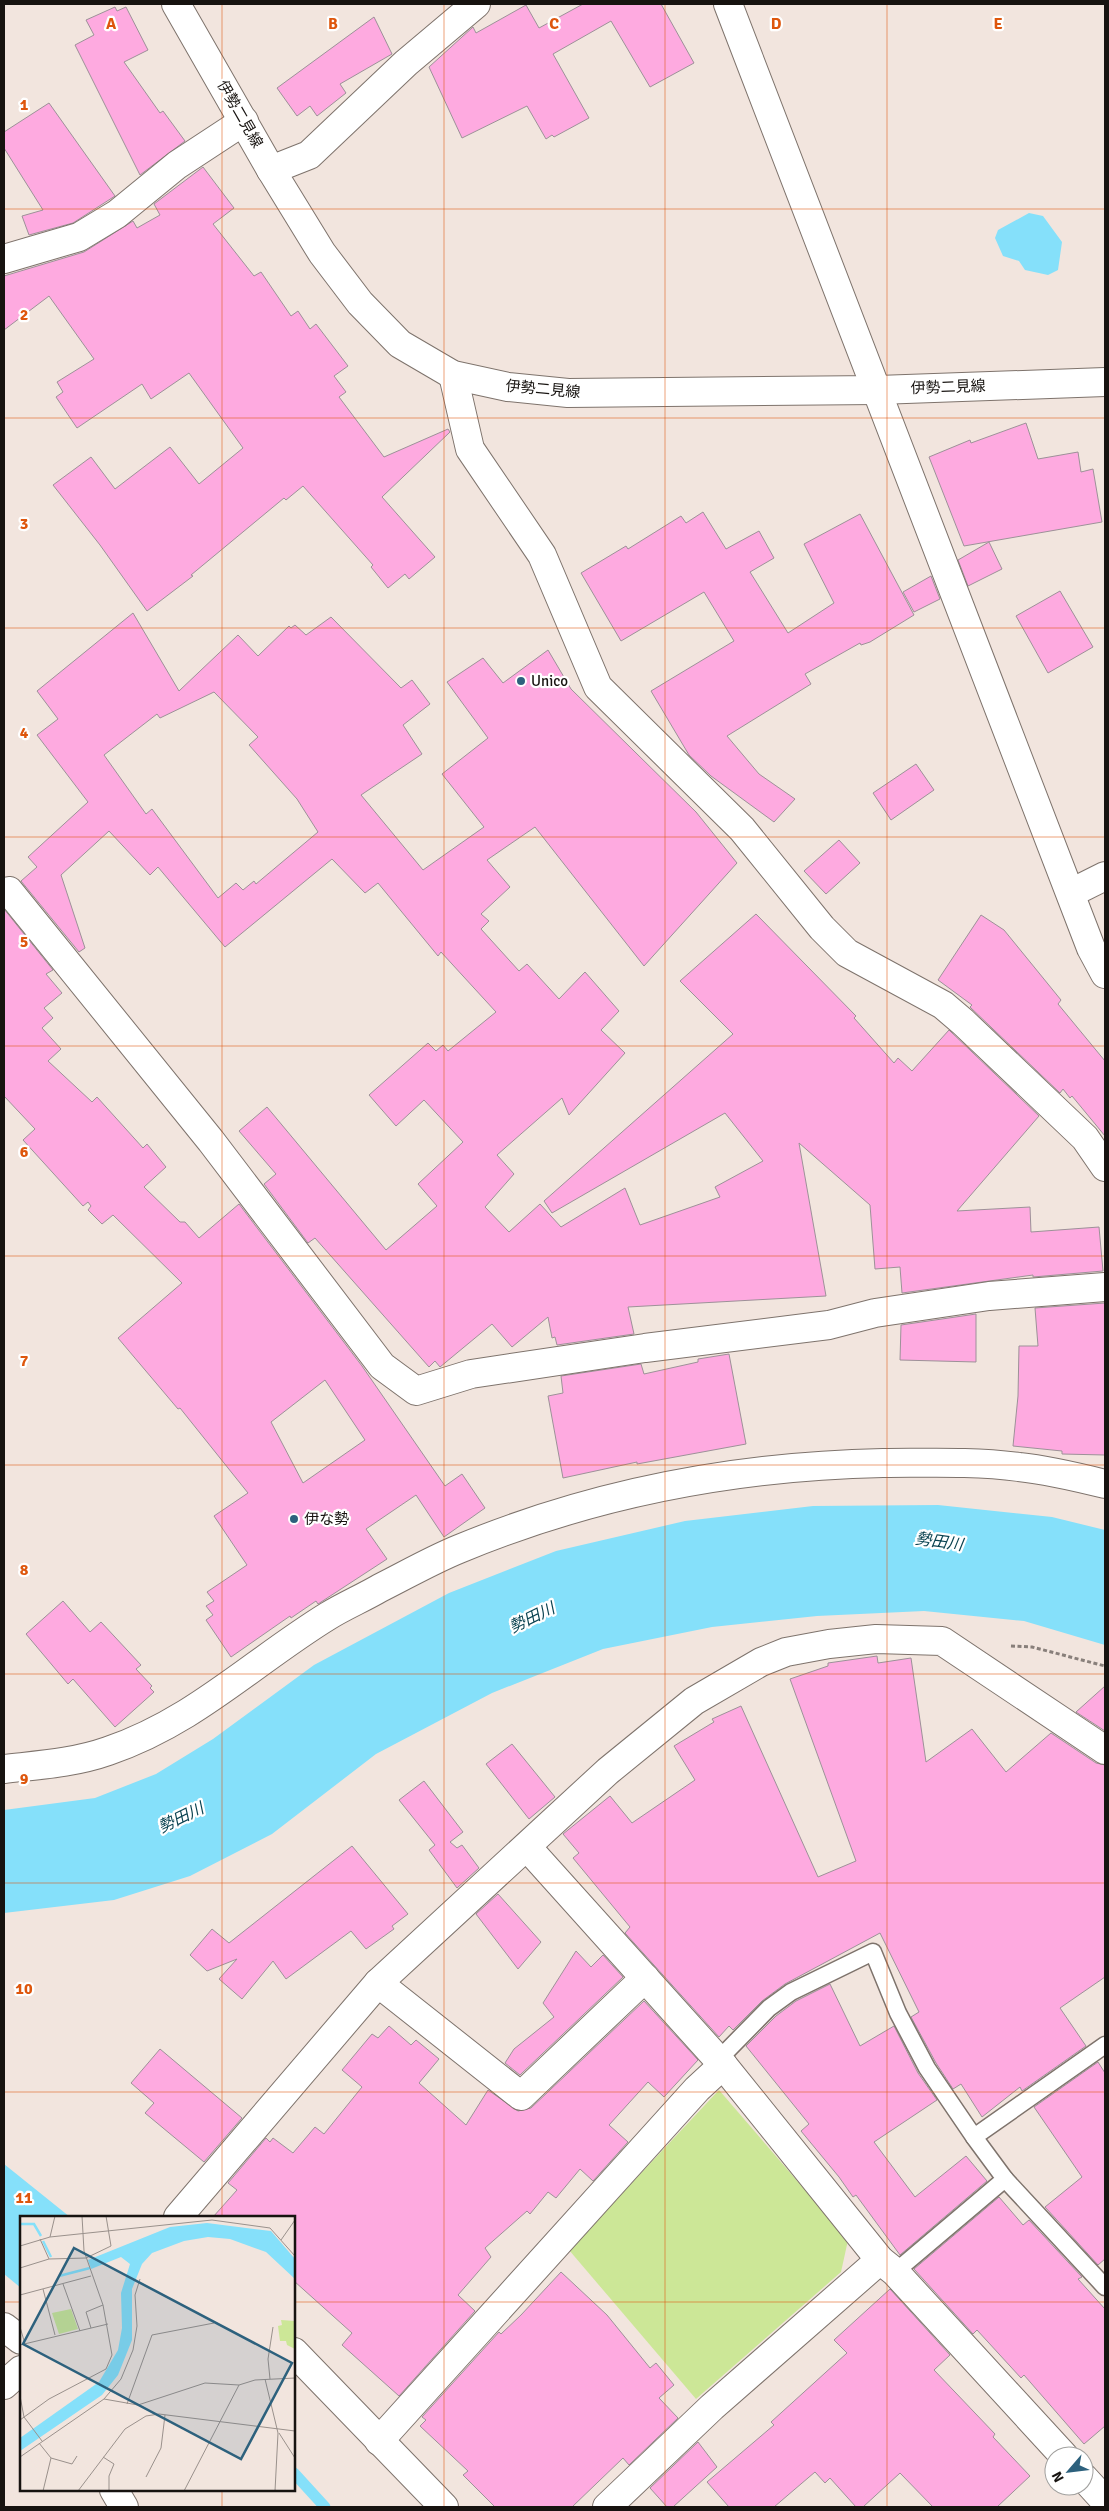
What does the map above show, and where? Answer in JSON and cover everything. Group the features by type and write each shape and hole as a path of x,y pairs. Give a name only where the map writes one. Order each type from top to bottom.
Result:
{"street":[{"name":"伊勢二見線","path":"176,4 271,170 322,253 360,303 400,344 453,375 508,387 568,393 878,390 1105,382"},
{"path":"271,170 309,155 406,64 476,4"},
{"path":"728,4 1091,948 1105,974"},
{"path":"4,259 79,237 117,214 177,165 244,121"},
{"path":"453,375 470,449 542,555 598,687 742,829 822,928 847,953 936,1001 956,1016 1085,1138 1105,1167"},
{"path":"1071,893 1105,876"},
{"path":"10,891 211,1141 382,1366 416,1391 471,1374 645,1348 829,1326 875,1313 989,1296 1105,1287"},
{"path":"4,1769 73,1760 106,1752 141,1738 183,1717 215,1697 328,1616 457,1549 520,1526 637,1491 781,1468 953,1462 1019,1467 1105,1484"},
{"path":"179,2216 378,1983 608,1771 694,1701 761,1662 786,1652 829,1644 876,1640 942,1641 1105,1750"},
{"path":"527,1846 721,2062 887,2266 1055,2446"},
{"path":"378,1983 521,2096 645,1978"},
{"path":"380,2441 721,2062"},
{"path":"607,2507 712,2406 887,2266"},
{"path":"4,2327 20,2339"},
{"path":"295,2353 444,2507"},
{"path":"4,2385 20,2371"},
{"path":"115,2491 124,2507"}],"lane":[{"path":"721,2062 769,2008 790,1992 873,1952 898,2014 927,2068 974,2137 1005,2179 1105,2286"},
{"path":"974,2137 1105,2045"},
{"path":"887,2266 1005,2179"}],"path":[{"path":"1004,1645 1032,1647 1105,1666"}],"green space":[{"path":"719,2090 848,2240 841,2272 696,2399 569,2250"}],"water":[{"path":"1029,213 1043,216 1062,242 1058,270 1048,275 1025,270 1019,261 1003,256 995,238 998,230"},
{"name":"勢田川","path":"938,1505 1052,1517 1105,1530 1105,1645 1024,1621 924,1611 817,1616 712,1627 603,1649 492,1693 376,1754 272,1834 190,1876 114,1900 4,1913 4,1810 95,1798 156,1774 213,1739 314,1665 449,1593 556,1551 685,1521 813,1506"},
{"path":"4,2164 69,2216 20,2216 20,2287 4,2274"}],"building":[{"path":"583,4 661,4 694,63 650,87 611,21 553,54 589,118 554,137 552,135 546,139 527,106 462,138 429,67 473,27 476,33 526,5 539,28"},
{"path":"115,7 117,11 126,7 148,50 124,62 160,113 163,111 185,141 140,175 75,45 94,35 86,20"},
{"path":"374,17 392,54 340,84 346,93 317,116 310,106 297,116 277,88"},
{"path":"49,103 115,196 73,223 29,235 22,216 43,210 4,148 4,132"},
{"path":"203,167 234,208 213,224 254,276 261,272 291,316 298,311 310,329 316,324 348,366 334,376 346,392 339,397 384,457 448,429 450,432 382,497 435,557 409,579 405,574 388,588 371,567 373,565 303,486 286,500 284,498 191,575 193,576 147,611 100,545 53,485 91,457 115,489 170,447 199,484 243,448 189,373 151,399 142,384 77,428 56,397 63,392 57,382 94,359 49,296 4,330 4,276 84,252 133,221 137,228 160,215 154,204"},
{"path":"1026,423 1038,459 1078,452 1081,472 1093,469 1102,522 964,546 929,457 970,440 971,443"},
{"path":"703,512 726,549 759,531 774,558 750,572 788,633 834,603 804,544 860,514 914,615 870,642 861,645 860,643 805,674 811,684 727,736 759,774 795,799 774,822 711,776 689,755 651,691 734,641 704,592 621,641 581,573 626,546 628,549 681,516 686,523"},
{"path":"989,542 1002,569 968,586 958,560"},
{"path":"931,576 940,599 914,612 903,592"},
{"path":"1060,591 1093,647 1048,673 1016,616"},
{"path":"133,613 179,691 238,635 258,656 289,626 291,628 295,625 306,635 331,617 401,688 412,680 430,704 403,725 422,754 361,795 423,870 484,827 442,774 488,738 447,682 483,658 503,683 548,650 571,689 696,812 737,863 644,966 535,827 487,860 510,887 481,914 489,921 481,929 519,971 527,964 559,999 585,972 619,1011 601,1030 625,1053 569,1115 562,1098 497,1155 514,1174 485,1207 509,1232 540,1204 561,1227 625,1188 640,1225 720,1197 715,1187 763,1161 725,1113 552,1213 544,1201 733,1034 680,981 756,914 856,1016 854,1018 894,1063 898,1058 912,1071 949,1030 1039,1116 957,1211 1030,1207 1031,1232 1099,1227 1103,1271 1033,1277 1033,1275 902,1293 900,1267 875,1269 870,1205 799,1143 826,1296 628,1307 634,1334 557,1345 555,1337 552,1338 548,1317 512,1347 492,1324 440,1367 435,1361 429,1367 315,1238 308,1243 264,1184 276,1174 239,1131 267,1107 386,1250 437,1206 418,1184 463,1142 424,1100 396,1126 369,1095 428,1043 436,1051 443,1045 448,1051 496,1012 441,952 438,956 378,883 365,893 332,859 225,947 158,867 150,875 109,831 61,875 85,948 79,952 21,881 37,867 28,857 88,802 37,735 58,719 37,691","holes":["214,692 258,737 249,745 297,799 318,832 256,884 254,881 243,890 236,883 218,898 152,809 146,814 104,755 157,714 160,718"]},
{"path":"916,764 934,790 891,820 873,793"},
{"path":"839,840 860,863 826,894 804,871"},
{"path":"4,909 53,970 46,974 62,993 44,1008 53,1018 42,1028 61,1049 48,1061 92,1102 97,1097 143,1148 147,1144 166,1167 144,1187 180,1222 185,1222 199,1238 239,1204 362,1366 445,1486 462,1474 485,1508 444,1537 416,1495 366,1529 387,1559 318,1604 316,1601 291,1618 290,1616 231,1657 206,1620 213,1615 206,1606 214,1601 207,1592 247,1565 214,1516 248,1493 180,1408 178,1409 118,1338 182,1283 113,1215 102,1224 88,1210 91,1206 88,1202 83,1206 23,1140 35,1129 4,1096","holes":["325,1380 365,1440 303,1483 271,1422"]},
{"path":"981,915 1004,930 1061,1000 1058,1004 1105,1061 1105,1136 1072,1096 1070,1098 1063,1089 1060,1093 970,1007 972,1005 938,980"},
{"path":"1105,1303 1105,1455 1062,1454 1062,1451 1013,1446 1018,1396 1019,1346 1038,1346 1035,1308"},
{"path":"976,1314 976,1362 900,1360 901,1325"},
{"path":"729,1354 746,1444 637,1464 637,1462 563,1478 548,1396 563,1393 561,1376 641,1364 644,1374 698,1362 698,1359"},
{"path":"63,1601 90,1632 101,1622 141,1665 136,1669 152,1686 150,1688 154,1692 115,1727 73,1679 68,1684 26,1634"},
{"path":"877,1656 878,1663 911,1658 926,1762 972,1729 1006,1772 1051,1733 1096,1763 1105,1765 1105,1977 1060,2008 1086,2046 1022,2091 1020,2087 982,2117 961,2084 953,2089 936,2063 911,2017 919,2012 880,1933 785,1984 762,2001 733,2030 729,2026 719,2037 625,1933 630,1927 573,1858 579,1853 563,1834 610,1796 632,1823 695,1780 674,1746 714,1722 712,1719 741,1706 818,1877 856,1861 790,1679 828,1666 828,1663"},
{"path":"1105,1686 1105,1731 1076,1712"},
{"path":"512,1744 555,1797 529,1819 486,1764"},
{"path":"424,1781 463,1832 450,1842 457,1848 462,1845 479,1868 457,1888 429,1850 435,1845 399,1800"},
{"path":"352,1846 408,1914 392,1926 394,1929 366,1949 351,1931 286,1979 273,1961 242,1999 219,1979 237,1959 207,1971 190,1955 212,1929 229,1943"},
{"path":"498,1894 541,1942 518,1969 476,1914"},
{"path":"576,1951 591,1967 603,1955 623,1977 520,2075 505,2063 514,2049 554,2017 543,2003"},
{"path":"830,1984 860,2046 894,2026 918,2073 937,2100 874,2142 915,2197 966,2156 987,2181 900,2255 856,2195 853,2197 801,2131 809,2124 746,2046 776,2016 796,2001"},
{"path":"644,2001 698,2060 664,2097 648,2082 609,2125 628,2142 593,2181 580,2169 556,2198 548,2192 530,2214 527,2211 485,2248 491,2257 458,2295 475,2311 399,2396 342,2345 352,2333 295,2282 295,2216 214,2216 237,2190 228,2183 266,2138 270,2142 273,2138 293,2153 315,2127 324,2134 362,2087 342,2070 372,2034 378,2038 389,2026 411,2045 416,2040 439,2059 419,2083 466,2125 488,2090 518,2111 531,2108"},
{"path":"160,2049 242,2118 204,2162 145,2113 154,2103 131,2083"},
{"path":"1098,2062 1105,2073 1105,2259 1098,2265 1045,2207 1082,2177 1034,2107"},
{"path":"999,2197 1023,2225 1029,2220 1082,2277 1078,2279 1105,2309 1105,2426 1084,2444 1024,2375 1021,2378 977,2330 973,2334 914,2269"},
{"path":"561,2272 607,2315 650,2368 656,2363 674,2385 659,2398 678,2418 629,2465 623,2458 572,2507 495,2507 463,2475 468,2471 420,2426 426,2420 422,2417 499,2332 501,2334 521,2315"},
{"path":"890,2289 950,2355 934,2370 995,2434 993,2437 1030,2476 997,2507 933,2507 900,2473 863,2507 856,2507 830,2478 825,2483 815,2472 774,2507 729,2507 707,2482 774,2425 771,2422 847,2353 834,2340"},
{"path":"698,2442 717,2467 673,2507 667,2507 650,2488"}],"waterway":[{"path":"295,2474 325,2507"}],"place":[{"name":"Unico","path":"521,681"},
{"name":"伊な勢","path":"294,1519"}]}
